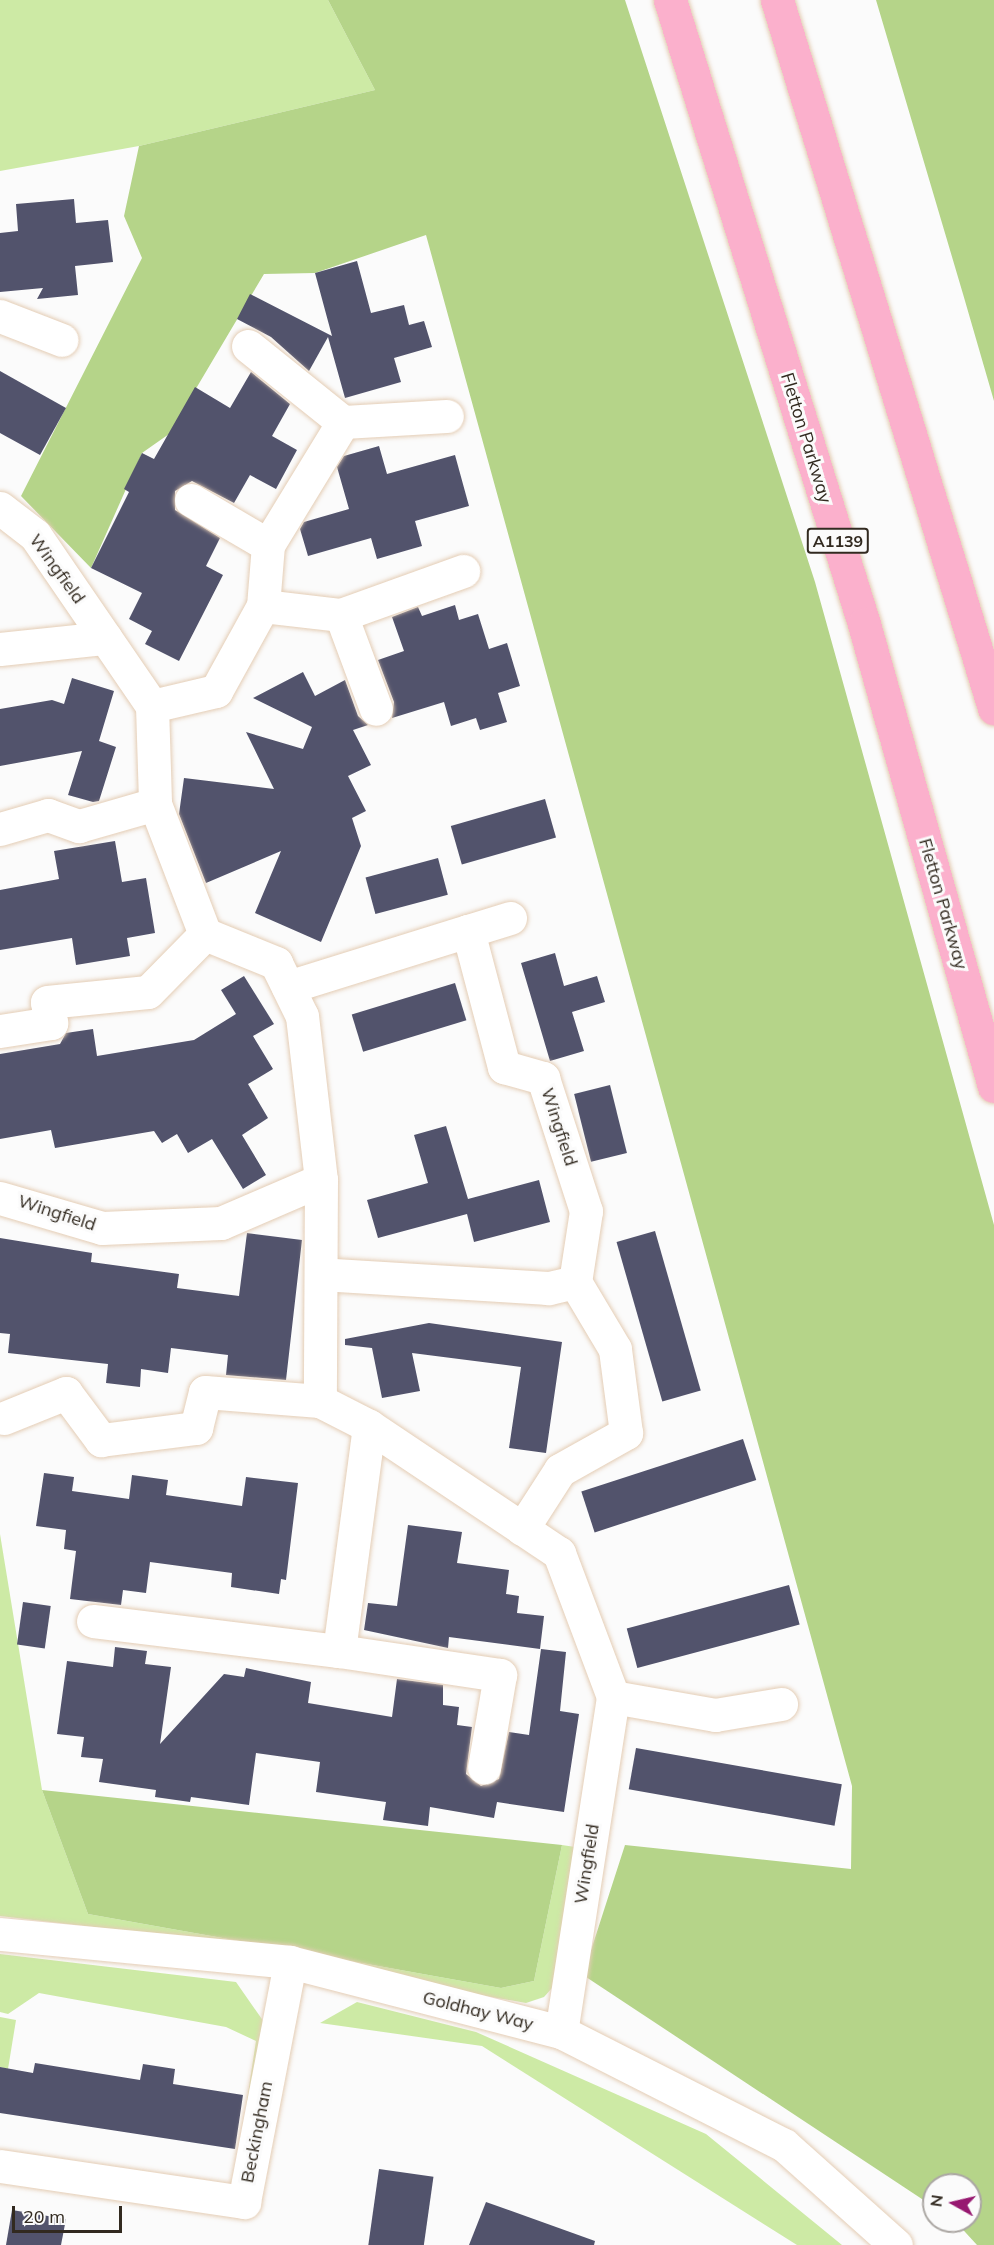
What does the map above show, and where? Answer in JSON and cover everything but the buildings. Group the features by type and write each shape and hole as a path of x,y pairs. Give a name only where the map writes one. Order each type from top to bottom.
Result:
{"highway":[{"name":"Fletton Parkway","path":"670,0 864,624 994,1086"},
{"path":"777,0 994,708"}],"street":[{"path":"0,316 62,340"},
{"path":"248,346 343,422 447,416"},
{"path":"320,1401 321,1180 302,1016 276,963 204,934 155,804 152,706 216,691 263,606 268,545 343,422"},
{"path":"191,500 268,545"},
{"name":"Wingfield","path":"0,508 35,535 152,706"},
{"path":"263,606 341,615 463,571"},
{"path":"341,615 376,710"},
{"path":"0,649 105,638"},
{"path":"0,829 48,815 79,826 155,804"},
{"path":"288,987 510,918"},
{"name":"Wingfield","path":"468,931 504,1067 543,1078 586,1211 575,1282"},
{"path":"0,1031 51,1023 47,1002 148,992 204,934"},
{"name":"Wingfield","path":"0,1198 102,1228 221,1223 321,1180"},
{"path":"321,1274 548,1288 575,1282 615,1349 626,1433 560,1470 522,1528"},
{"name":"Wingfield","path":"4,1418 66,1393 101,1440 196,1428 205,1392 320,1401 369,1426 559,1553 613,1697 561,2032"},
{"path":"339,1651 369,1426"},
{"path":"93,1621 339,1651 500,1675 484,1768"},
{"path":"613,1697 715,1715 781,1704"},
{"name":"Goldhay Way","path":"0,1934 290,1962 561,2032 784,2145 896,2245"},
{"name":"Beckingham","path":"0,2166 244,2202 290,1962"}],"green space":[{"path":"0,0 328,0 375,90 139,146 0,171"},
{"path":"328,0 625,0 815,582 994,1225 994,2245 977,2245 966,2233 982,2233 982,2173 922,2173 922,2199 583,1975 625,1845 851,1869 852,1786 426,235 315,273 264,274 169,434 142,453 91,568 21,496 142,258 124,216 139,146 375,90"},
{"path":"876,0 994,0 994,401 963,294"},
{"path":"0,1534 42,1790 88,1914 501,1988 534,1981 562,1845 575,1847 553,1987 544,1997 526,2003 93,1927 0,1916"},
{"path":"42,1790 562,1845 534,1981 501,1988 88,1914"},
{"path":"0,1954 236,1982 273,2035 246,2107 256,2041 226,2027 39,1993 8,2014 0,2012"},
{"path":"357,2002 476,2032 706,2134 842,2245 797,2245 482,2046 320,2023"},
{"path":"0,2017 16,2020 8,2069 0,2067"}]}
